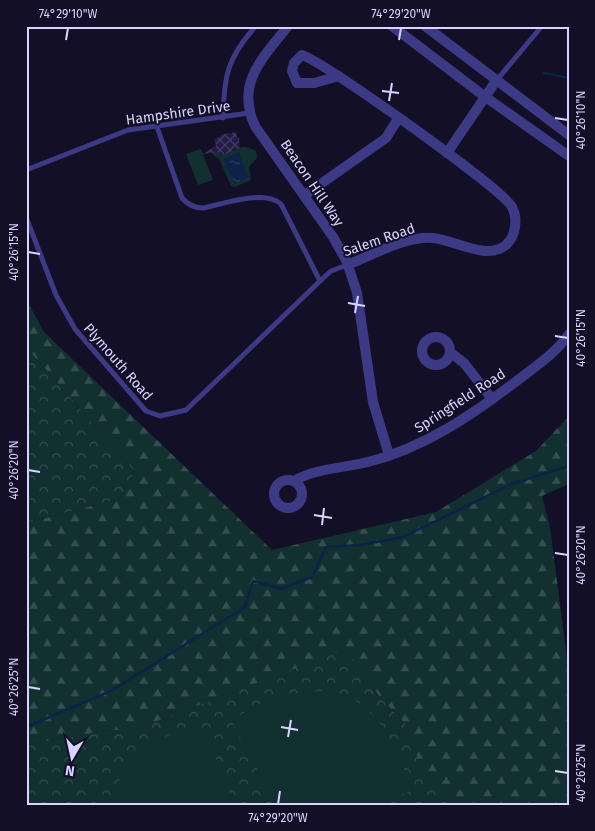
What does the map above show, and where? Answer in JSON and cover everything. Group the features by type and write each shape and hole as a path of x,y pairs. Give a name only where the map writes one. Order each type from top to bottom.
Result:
{"street":[{"name":"Beacon Hill Way","path":"288,26 253,74 248,89 249,114 255,126 333,237 347,265 357,292 373,402 389,455"},
{"path":"392,26 484,96 569,156"},
{"path":"425,26 569,135"},
{"name":"Salem Road","path":"339,76 506,196 516,215 515,225 507,244 500,249 478,250 446,239 430,238 387,248 347,265"},
{"path":"447,153 496,81"},
{"path":"304,195 386,138 398,119"},
{"name":"Springfield Road","path":"294,481 315,472 368,462 415,446 440,433 492,399 547,358 569,334"},
{"path":"451,353 464,363 492,399"}],"lane":[{"path":"224,118 224,83 228,68 237,51 256,26"},
{"path":"496,81 542,26"},
{"name":"Hampshire Drive","path":"26,170 128,130 249,114"},
{"path":"157,126 182,198 186,202 196,208 203,208 269,196 276,200 285,212 320,281"},
{"name":"Plymouth Road","path":"26,217 56,294 75,329 146,411"},
{"name":"Salem Road","path":"146,411 160,416 186,410 331,271 347,265"}],"green space":[{"path":"242,147 256,151 257,158 249,167 251,180 235,187 231,186 219,159 213,155 213,151 218,152 220,156"},
{"path":"201,149 213,180 198,185 186,154"},
{"path":"26,299 44,332 272,550 436,512 536,451 569,416 569,484 542,496 550,527 569,674 569,805 455,805 422,773 407,726 378,695 345,650 134,730 111,730 26,745 26,523 118,499 135,472 26,347"},
{"path":"26,347 135,472 118,499 26,523"},
{"path":"345,649 378,695 407,726 423,773 455,805 26,805 26,745 111,730 134,730"},
{"path":"319,691 338,693 355,700 368,711 390,739 413,790 373,805 276,805 231,720 258,705 287,694"},
{"path":"204,729 234,805 107,805 116,786 130,766 147,749 169,735"}],"water":[{"path":"240,152 248,177 235,184 223,159"}],"building":[{"path":"236,132 240,148 220,156 218,152 203,154 216,146 214,139 220,137 220,135"}],"waterway":[{"path":"544,73 569,78"},
{"path":"26,727 111,691 245,607 253,581 281,589 312,577 326,547 360,545 403,537 514,483 569,466"}]}
